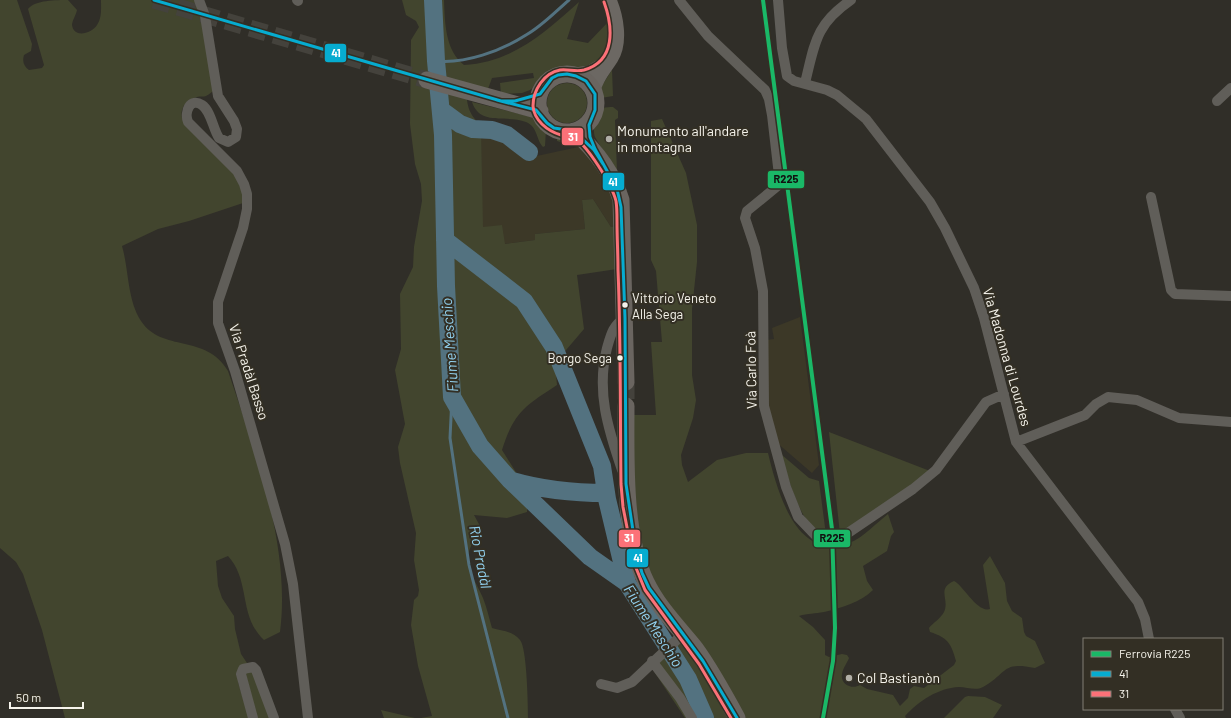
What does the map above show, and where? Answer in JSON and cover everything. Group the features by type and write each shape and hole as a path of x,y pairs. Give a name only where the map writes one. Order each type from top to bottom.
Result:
{"main road":[{"path":"593,90 595,83 614,51 616,36 614,14 609,0"},
{"path":"576,75 584,79 593,90 596,98 595,108 588,122 574,131 560,130 549,125 540,111 540,94 544,86 558,75 590,73 608,62"},
{"path":"431,81 540,111"},
{"path":"497,100 515,101 540,94"},
{"path":"588,122 594,150 614,184 621,200 626,318 626,382"},
{"path":"574,131 594,150"},
{"path":"626,406 626,484 633,534 642,573 679,638 713,675 737,718"}],"street":[{"name":"Via Pradàl Basso","path":"199,0 205,16 218,96 234,121 237,129 236,137 228,142 219,138 203,105 196,103 192,104 187,108 185,115 188,122 237,171 244,184 247,194 247,209 243,228 218,302 218,323 242,392 285,544 292,584 308,718"},
{"name":"Via Carlo Foà","path":"678,0 708,36 759,84 769,99 780,184 747,211 745,218 754,248 763,291 764,406 786,487 798,517 819,538 832,540 845,535 913,489 936,470 986,402 1004,394"},
{"name":"Via Madonna di Lourdes","path":"778,0 785,72 794,81 827,90 866,119 930,202 945,228 974,288 984,318 1016,442 1138,602 1145,619 1149,638"},
{"path":"805,83 817,35 831,15 851,0"},
{"path":"1217,101 1231,88"},
{"path":"1151,197 1171,290 1175,294 1231,296"},
{"path":"626,318 617,323 610,337 604,358 602,393 606,420 626,484"},
{"path":"1016,442 1085,415 1096,404 1108,397 1137,400 1179,418 1231,422"},
{"path":"601,684 617,688 632,682 679,638"},
{"path":"656,658 692,718"},
{"path":"253,718 241,674 243,669 247,667 253,667 256,670 274,718"}],"shaded area":[{"path":"481,136 497,137 513,143 532,157 583,146 613,196 619,227 611,227 593,199 582,200 585,229 535,234 535,240 504,244 482,228"},
{"path":"800,317 819,465 812,473 776,442 768,407 767,340 774,339 772,328"}],"green space":[{"path":"0,0 17,0 32,44 31,51 23,57 24,64 29,70 42,68 44,65 28,9 31,6 41,2 68,0 77,10 72,25 73,29 79,33 87,32 95,28 99,22 101,0 194,0 200,12 217,87 206,96 192,99 182,108 183,121 186,126 229,165 249,201 189,221 158,229 122,246 133,303 141,321 150,331 160,337 208,352 219,359 228,371 249,434 268,500 276,533 280,566 282,599 280,632 264,640 256,631 251,620 247,609 240,576 235,566 228,556 216,561 218,586 222,598 234,616 235,629 241,654 247,663 241,667 238,682 249,718 65,718 42,630 23,574 16,562 0,548"},
{"path":"402,0 444,0 447,36 453,52 464,65 482,63 513,52 540,35 579,2 567,39 588,43 609,21 608,49 594,65 554,72 530,90 522,93 501,94 500,83 534,78 533,73 492,78 488,89 466,83 468,106 472,116 481,125 483,227 502,225 505,244 535,240 535,234 585,229 582,200 593,199 611,227 619,227 617,269 577,275 584,329 555,363 557,385 522,411 516,418 506,437 502,450 519,477 527,478 527,512 507,518 474,515 480,526 480,534 469,551 469,566 484,602 492,628 514,635 520,640 522,645 527,677 528,718 421,718 432,716 418,666 411,625 414,600 418,596 419,590 414,560 416,533 400,463 398,447 405,424 395,370 401,349 400,294 413,267 414,247 422,201 421,184 415,164 410,124 411,40 419,27 416,21 406,15"},
{"path":"612,70 613,96 601,98 599,90"},
{"path":"567,83 581,89 587,103 581,117 567,123 553,117 547,103 553,89"},
{"path":"472,102 536,118 546,130 545,146 543,147 535,130 530,124 519,120 481,115 476,110"},
{"path":"607,107 613,107 618,111 618,118 615,120 617,171 621,172 621,182 594,134 596,117 600,110"},
{"path":"662,119 686,173 697,225 697,262 692,309 692,375 696,400 693,418 681,455 682,465 688,482 717,460 746,453 768,453 777,485 792,519 802,533 815,543 831,546 849,543 864,534 888,514 894,532 891,536 887,551 863,566 867,581 873,590 863,598 844,606 824,612 799,616 813,627 825,640 825,655 829,657 842,654 847,655 849,658 843,670 842,678 847,685 854,687 860,685 867,689 893,695 900,706 908,698 910,689 914,686 924,688 954,665 956,661 948,642 930,632 929,628 944,612 946,603 944,595 946,587 954,581 980,607 990,609 983,565 990,556 1005,583 1007,601 1012,611 1022,618 1026,636 1035,641 1045,663 1035,668 1024,666 1010,667 991,682 980,688 974,689 959,687 936,693 916,705 905,716 906,718 685,718 651,667 687,634 642,573 626,415 656,415 651,342 662,342 656,271 651,260 651,121"},
{"path":"557,137 571,137 583,146 577,147 557,141"},
{"path":"829,432 930,471 840,534"},
{"path":"782,455 809,478 819,481 826,535 817,532 803,514 792,489"},
{"path":"245,671 252,671 274,718 257,718"},
{"path":"965,697 985,697 1002,705 993,718 944,718"},
{"path":"381,710 415,718 384,718"}],"waterway":[{"name":"Fiume Meschio","path":"433,0 436,61 443,135 446,286 452,397 480,446 510,480 590,557 627,583 688,679 705,718"},
{"path":"436,61 471,58 494,51 516,41 538,27 569,0"},
{"path":"441,110 460,124 473,129 492,130 507,135 529,152"},
{"path":"445,240 524,301 554,347 602,466 607,499 627,583"},
{"name":"Rio Pradàl","path":"452,397 450,438 469,565 508,718"},
{"path":"512,481 535,487 606,493"}],"tunnel":[{"path":"154,0 427,80"},
{"path":"626,382 626,406"}],"rail line":[{"name":"R225","path":"763,0 832,529 835,628 833,661 823,718"}],"transit line":[{"name":"41","path":"154,0 501,101 515,101 540,94 552,78 558,75 567,74 576,76 586,81 595,94 595,110 589,125 590,137 617,189 621,207 625,318 626,484 636,551 642,573 649,588 703,661 737,718"},
{"name":"31","path":"604,2 610,32 607,51 602,59 594,66 584,70 560,70 544,78 537,88 533,106 536,116 546,128 561,135 572,136 585,147 610,185 614,194 617,211 620,323 621,484 623,507 634,563 645,590 699,664 731,718"},
{"name":"41","path":"497,100 536,110 547,123 554,128 574,131 594,150 603,164"}],"place":[{"name":"Monumento all'andare in montagna","path":"609,139"},
{"name":"Vittorio Veneto Alla Sega","path":"625,305"},
{"name":"Borgo Sega","path":"620,358"},
{"name":"Col Bastianòn","path":"849,678"}]}
